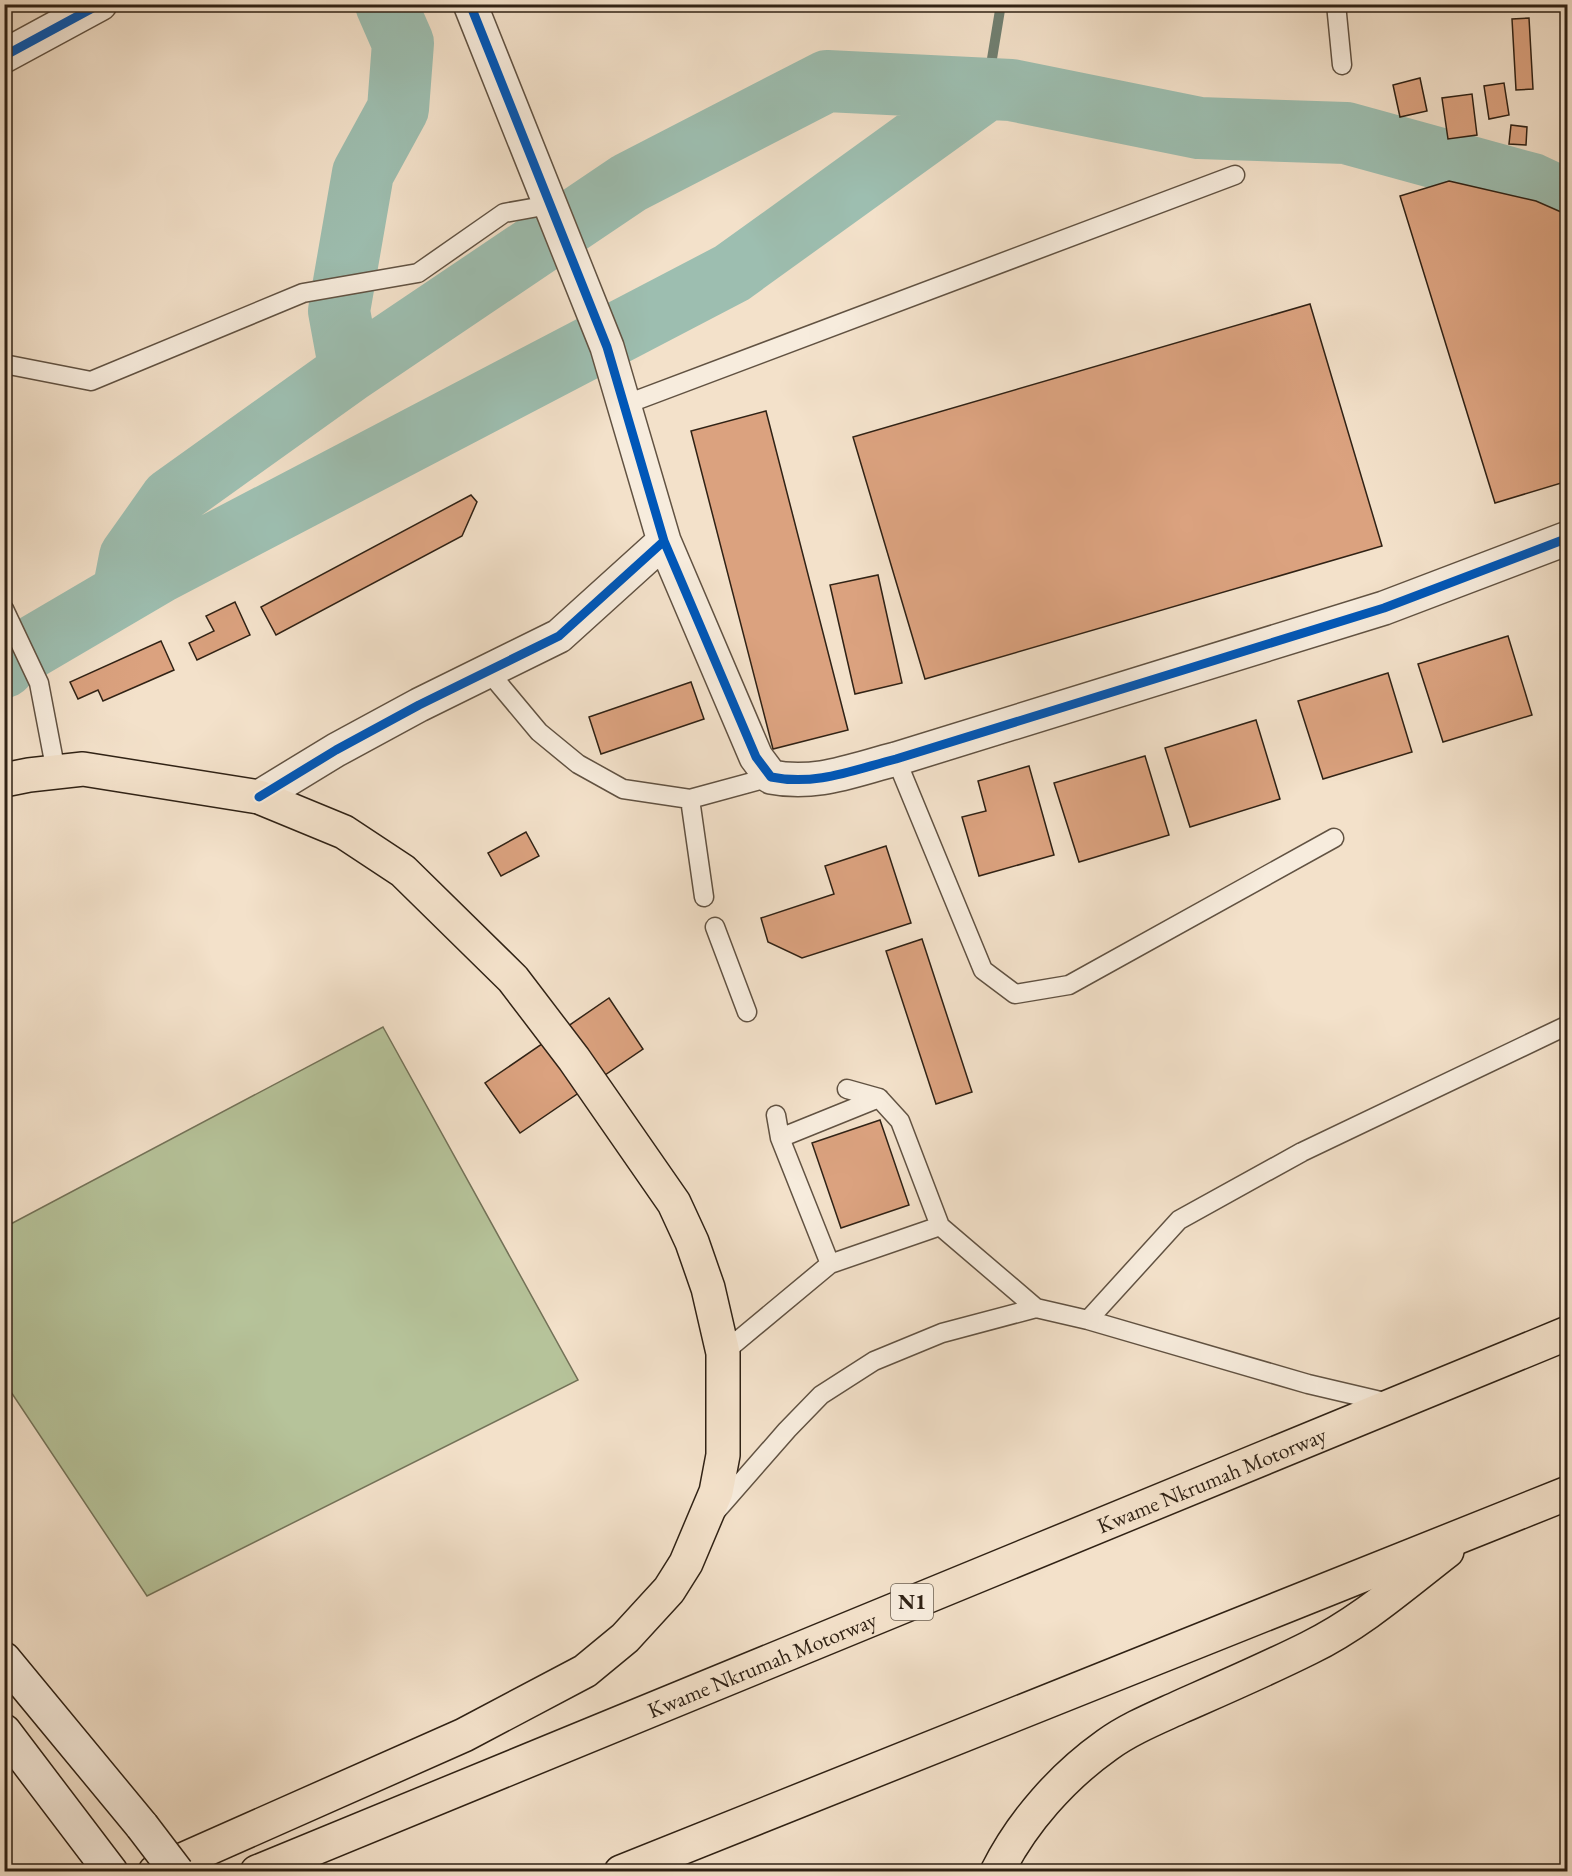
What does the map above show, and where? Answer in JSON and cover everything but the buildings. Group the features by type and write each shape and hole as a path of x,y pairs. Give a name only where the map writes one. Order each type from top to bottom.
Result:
{"highway":[{"path":"4,780 83,769 260,797 344,832 402,872 513,979 574,1059 674,1203 692,1242 708,1288 723,1353 723,1455 716,1492 686,1563 669,1590 625,1638 585,1671 464,1735 155,1872"},
{"name":"Kwame Nkrumah Motorway","path":"257,1872 1568,1333"},
{"path":"621,1872 1477,1527 1568,1493"},
{"path":"997,1872 1010,1845 1044,1803 1076,1771 1108,1744 1153,1720 1310,1648 1353,1624 1477,1527"}],"street":[{"path":"4,56 100,4"},
{"path":"470,4 607,347 664,541 756,757 771,777 793,782 818,780 896,759 1384,608 1568,538"},
{"path":"260,797 336,750 419,705 559,636 664,541"},
{"path":"4,1659 142,1826 177,1872"},
{"path":"4,1731 106,1865"}],"lane":[{"path":"1336,4 1342,65"},
{"path":"624,405 1235,175"},
{"path":"4,364 91,381 303,293 418,273 504,213 549,205"},
{"path":"4,609 39,683 56,772"},
{"path":"488,671 539,732 578,764 623,789 690,799 771,777"},
{"path":"896,759 983,970 1016,994 1070,985 1334,838"},
{"path":"690,799 704,897"},
{"path":"715,927 747,1012"},
{"path":"1088,1320 1179,1220 1302,1152 1568,1025"},
{"path":"847,1089 879,1098 900,1121 940,1226 1036,1308 1088,1320 1308,1384 1394,1404"},
{"path":"780,1138 879,1098"},
{"path":"776,1115 780,1138 830,1264"},
{"path":"723,1353 830,1264 940,1226"},
{"path":"702,1527 787,1430 821,1395 856,1372 874,1361 942,1333 1036,1308"}],"green space":[{"path":"383,1027 578,1380 147,1596 5,1383 5,1227"}],"waterway":[{"path":"350,371 339,311 363,173 398,109 403,43 386,4"},
{"path":"987,89 1001,4"},
{"path":"123,593 130,557 171,499 350,371 629,183 827,81 1011,90 1199,128 1346,133 1532,184 1568,201"},
{"path":"4,667 10,660 160,572 732,273 987,89"}],"cycle path":[{"path":"4,56 100,4"},
{"path":"470,4 607,347 664,541 756,757 771,777 803,780 834,776 896,759 1384,608 1568,538"},
{"path":"259,797 336,750 419,705 559,636 664,541"}]}
